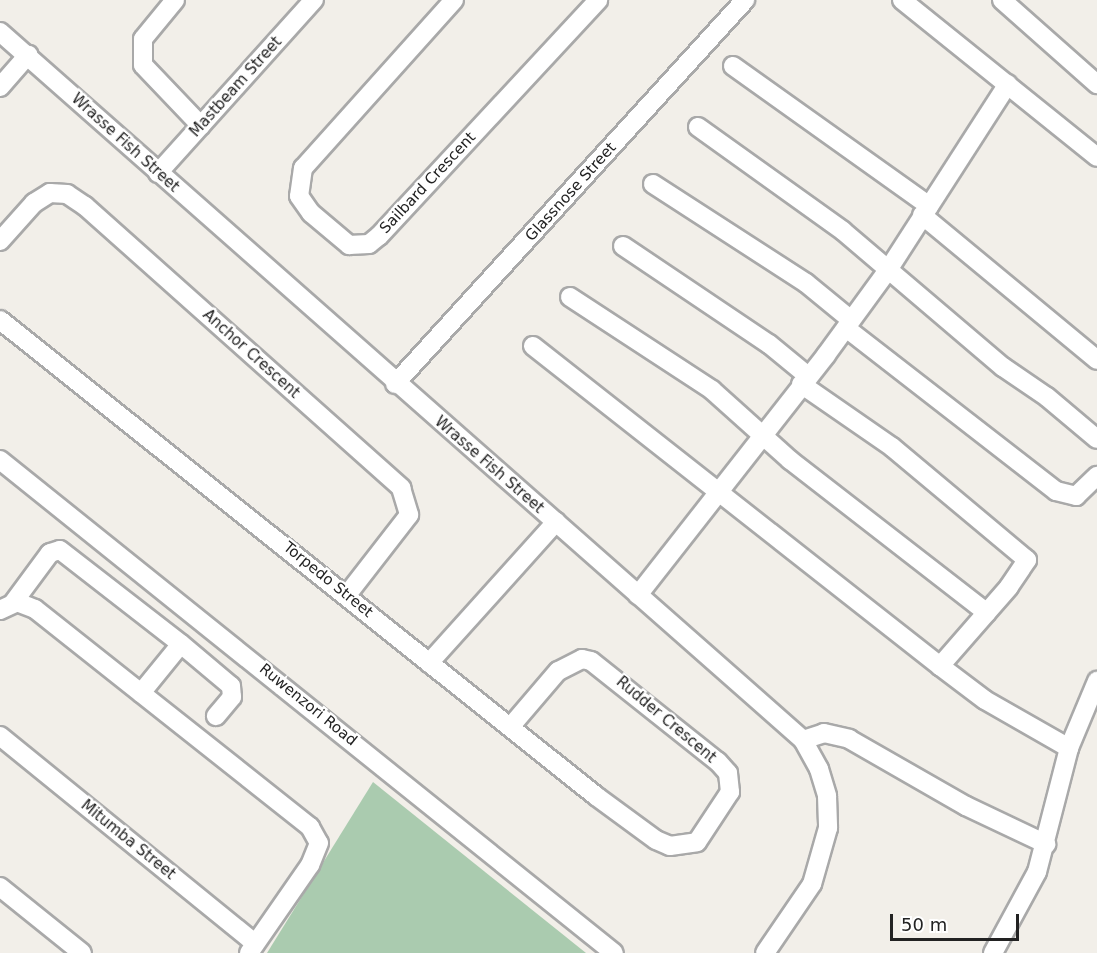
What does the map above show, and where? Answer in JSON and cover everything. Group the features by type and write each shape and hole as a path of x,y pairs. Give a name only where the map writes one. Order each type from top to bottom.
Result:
{"street":[{"path":"175,0 143,39 143,65 201,126"},
{"name":"Mastbeam Street","path":"158,173 314,0"},
{"name":"Sailbard Crescent","path":"454,0 303,168 299,196 311,213 349,244 369,244 379,236 598,0"},
{"name":"Glassnose Street","path":"395,384 745,0"},
{"path":"902,0 1097,157"},
{"path":"1002,0 1097,84"},
{"name":"Wrasse Fish Street","path":"0,32 395,384 556,522 803,740 819,769 827,796 828,828 812,884 765,953"},
{"path":"0,87 28,56"},
{"path":"733,66 926,211 1097,360"},
{"path":"638,595 719,489 763,436 888,270 1008,84"},
{"path":"698,127 843,231 1097,439"},
{"path":"653,184 806,283 848,324 1056,491 1076,496 1097,476"},
{"name":"Anchor Crescent","path":"0,241 34,202 50,194 67,194 86,206 401,488 409,515 347,595"},
{"path":"623,246 769,344 804,380 892,447 1025,557 1023,569 940,666"},
{"path":"570,297 712,390 763,436 987,613"},
{"name":"Torpedo Street","path":"0,320 347,595 429,663 656,840"},
{"path":"533,346 719,489 985,700 1070,747"},
{"name":"Ruwenzori Road","path":"0,460 614,953"},
{"path":"429,663 556,522"},
{"path":"6,607 50,553 60,550 231,686 232,697 216,716"},
{"path":"6,607 22,602 36,609 310,827 319,843 310,865 252,948"},
{"path":"141,693 181,644"},
{"name":"Rudder Crescent","path":"511,726 569,664 582,659 608,671 718,762 732,781 723,807 697,842 670,846 656,840"},
{"path":"993,953 1037,872 1070,747 1097,681"},
{"path":"803,740 824,733 849,739 966,806 1046,844"},
{"name":"Mitumba Street","path":"0,736 252,948"},
{"path":"0,887 82,953"}],"green space":[{"path":"373,782 586,953 267,953"}]}
